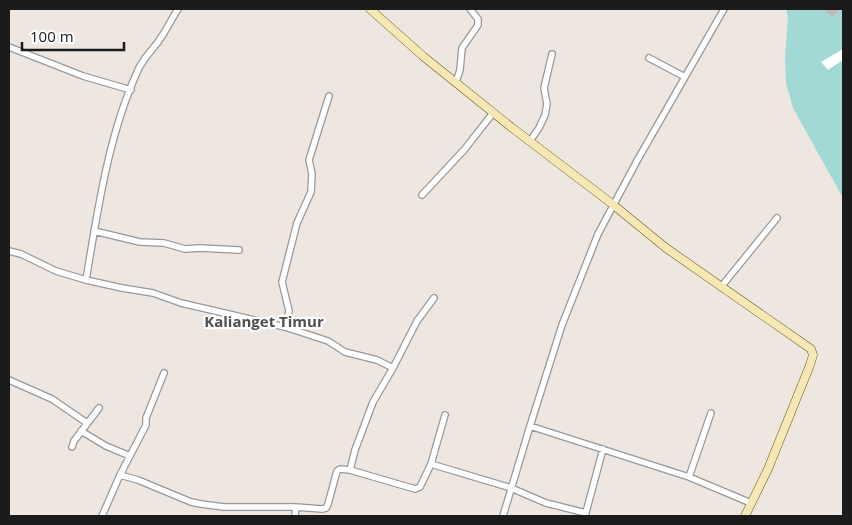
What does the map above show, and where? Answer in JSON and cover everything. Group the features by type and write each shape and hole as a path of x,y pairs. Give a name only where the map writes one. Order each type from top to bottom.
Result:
{"main road":[{"path":"370,9 424,57 493,113 666,248 765,318 807,345 813,354 768,469 744,516"}],"street":[{"path":"86,280 114,134 122,109 138,69 145,57 160,40 178,9"},
{"path":"456,82 460,70 462,48 478,25 478,20 470,9"},
{"path":"503,516 562,325 598,234 638,159 724,9"},
{"path":"9,46 83,76 131,90"},
{"path":"530,141 545,115 547,104 544,88 551,65 552,54"},
{"path":"649,58 685,77"},
{"path":"285,327 289,311 282,282 297,223 311,192 312,174 309,160 329,96"},
{"path":"422,195 464,150 493,113"},
{"path":"721,287 778,218"},
{"path":"94,231 140,242 164,243 185,249 239,250"},
{"path":"9,251 22,254 56,271 86,280 153,293 181,304 285,327 328,341 345,352 377,360 394,368"},
{"path":"350,470 354,450 373,402 394,368 417,321 434,298"},
{"path":"102,516 120,475 146,425 146,418 164,373"},
{"path":"9,380 52,399 87,423"},
{"path":"72,447 74,441 99,408"},
{"path":"689,477 711,413"},
{"path":"120,475 138,480 191,502 233,507 296,506 322,509 326,508 337,471 340,469 350,470 415,490 422,484 431,464 445,415"},
{"path":"530,426 689,477 751,504"},
{"path":"81,431 106,446 130,456"},
{"path":"431,464 511,488 546,503 585,515 603,449"},
{"path":"295,516 296,506"}],"water":[{"path":"786,9 843,9 843,198 793,108 786,83 785,57 788,17"}],"pier":[{"path":"843,49 843,60 828,70 821,62"}],"building":[{"path":"823,9 840,9 833,17"}],"district":[{"name":"Kalianget Timur","path":"264,321"}]}
